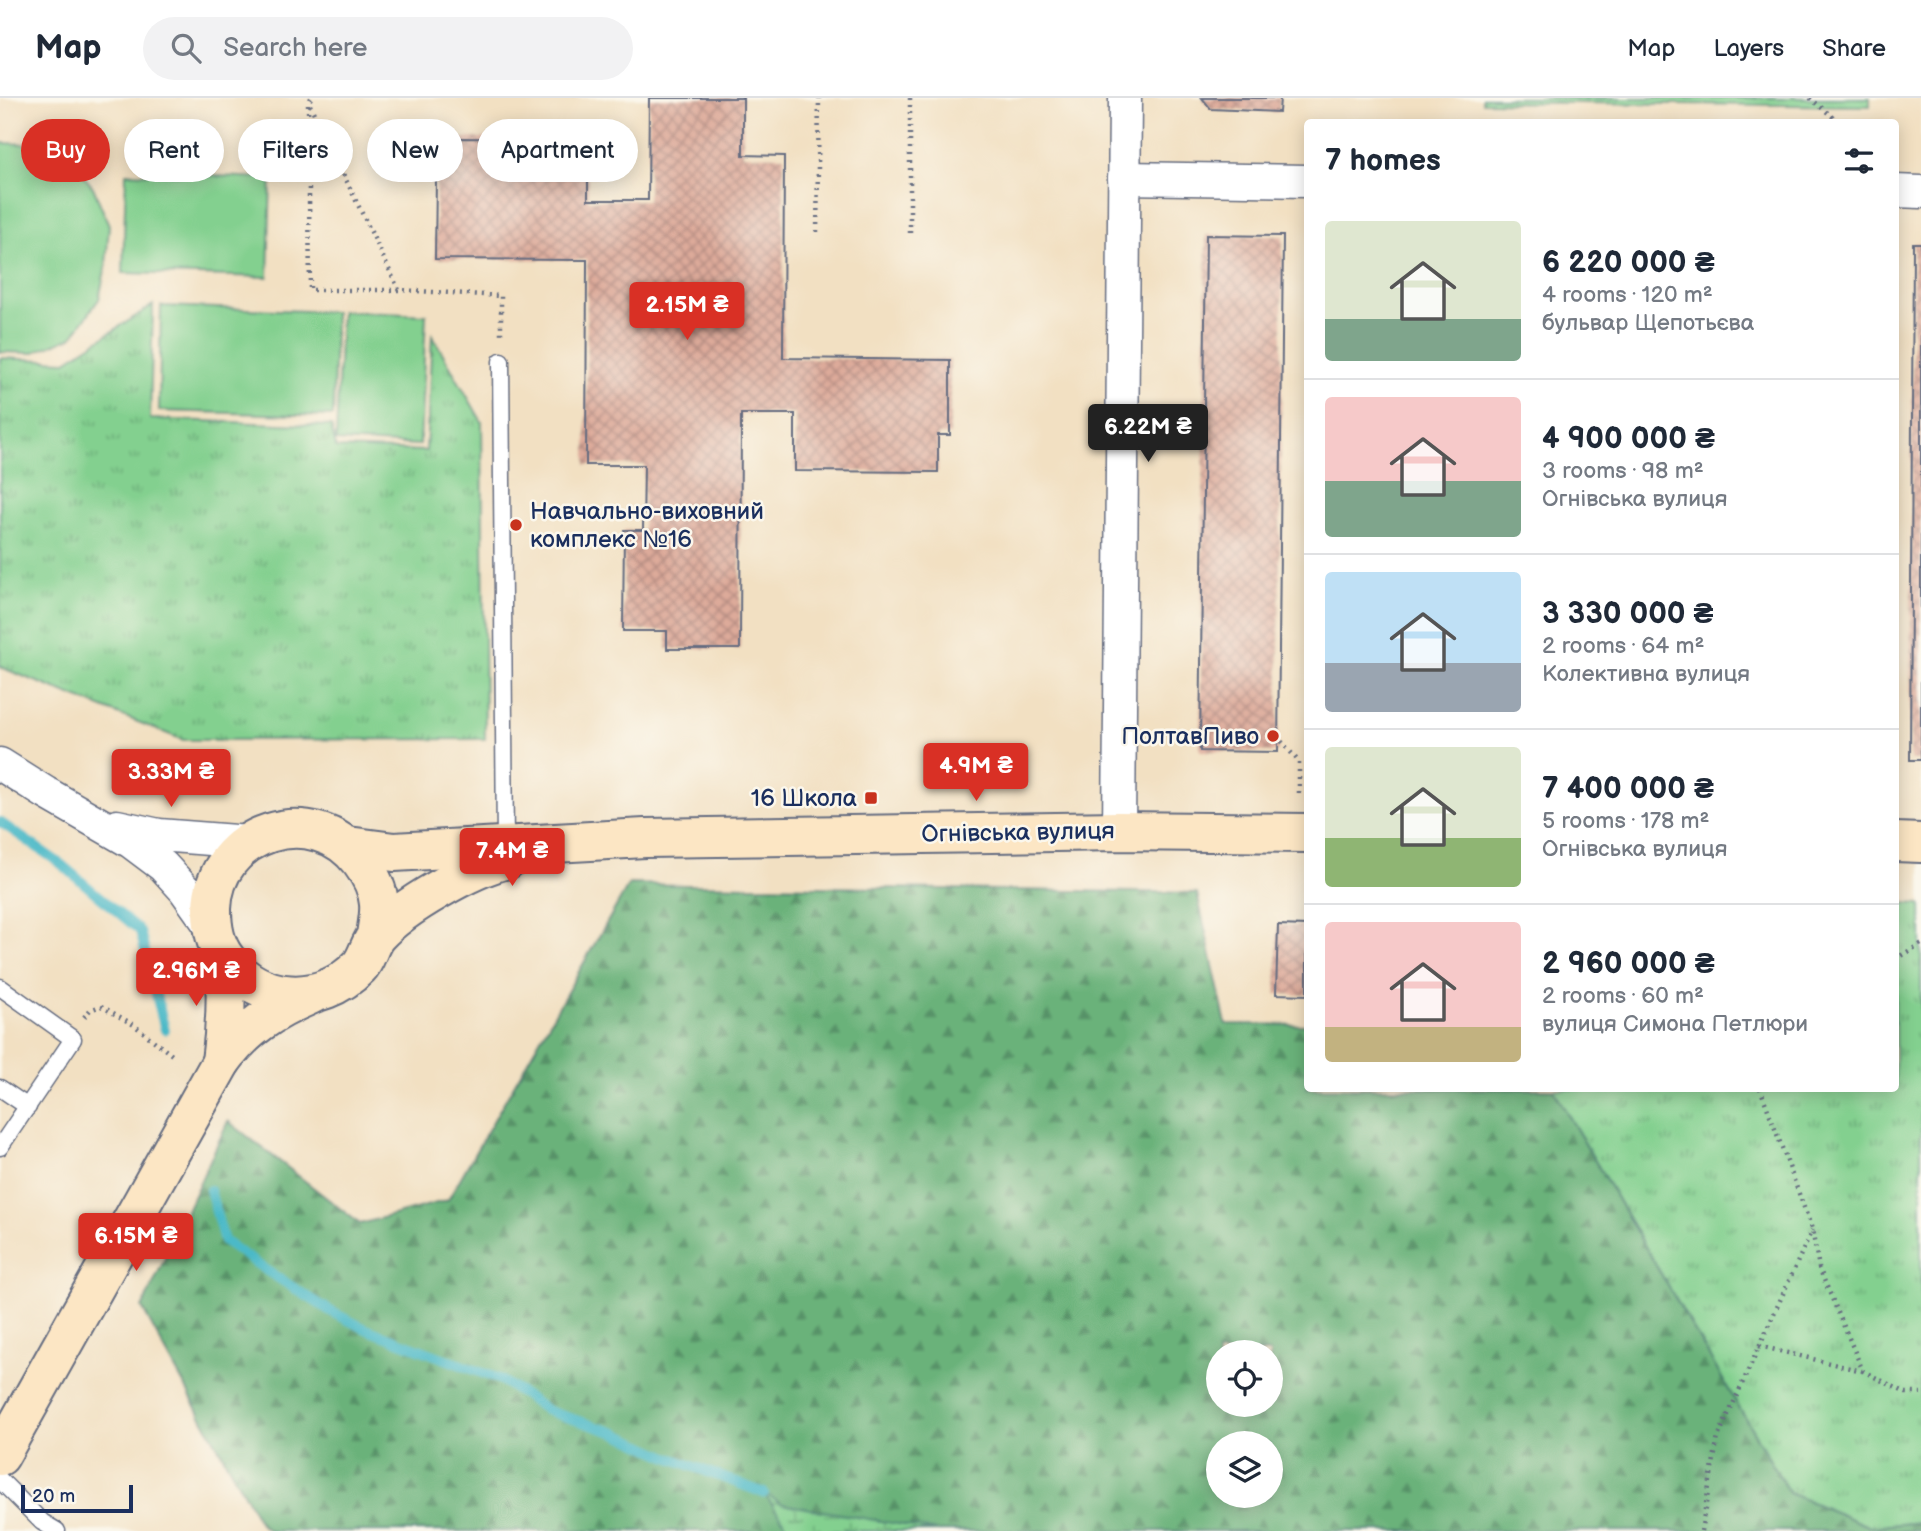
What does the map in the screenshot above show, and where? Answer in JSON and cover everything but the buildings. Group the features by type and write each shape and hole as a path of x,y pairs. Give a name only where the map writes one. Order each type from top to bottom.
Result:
{"street":[{"path":"1119,831 1125,98"},
{"path":"1124,178 1304,181"},
{"path":"1899,191 1921,192"},
{"path":"0,764 131,842 163,866 185,890 218,942 226,988 226,1030 221,1062"},
{"path":"86,816 159,835 248,842"},
{"name":"Огнівська вулиця","path":"348,846 372,877 379,904 376,936 360,966 338,985 310,995 285,996 260,989 240,976 218,942 212,894 225,865 248,842 282,829 302,828 322,832 348,846 394,852 645,838 1119,831 1304,833"},
{"name":"Огнівська вулиця","path":"376,936 426,898 458,878 503,860 551,849 645,838"},
{"path":"1899,842 1921,843"},
{"path":"0,1456 221,1062 234,1044 252,1027 282,1007 310,995"}],"lane":[{"path":"501,361 505,846"},
{"path":"0,987 73,1039 0,1147"},
{"path":"0,1088 28,1107"},
{"path":"0,1480 42,1522 57,1531"}],"path":[{"path":"817,232 819,98"},
{"path":"910,98 910,236"},
{"path":"1810,98 1835,119"},
{"path":"309,100 400,290"},
{"path":"309,100 310,290 400,290 501,296 501,361"},
{"path":"1278,736 1299,762 1299,793"},
{"path":"1899,957 1921,944"},
{"path":"73,1039 79,1022 90,1010 101,1006 134,1025 173,1055"},
{"path":"1761,1092 1812,1229 1819,1268 1863,1371"},
{"path":"1702,1531 1718,1437 1812,1229"},
{"path":"1759,1346 1863,1371 1906,1393 1921,1394"}],"green space":[{"path":"1482,98 1870,98 1870,106 1482,102"},
{"path":"0,143 21,144 21,182 89,182 93,187 109,225 106,265 99,299 72,337 32,353 0,352"},
{"path":"224,176 238,177 238,182 271,182 268,277 123,273 126,182 224,182"},
{"path":"153,305 150,419 331,426 336,448 426,451 432,335 482,422 485,739 183,740 0,667 0,358 66,361"},
{"path":"161,306 335,312 333,416 159,411"},
{"path":"341,311 426,315 420,445 336,441"},
{"path":"629,884 1197,893 1226,1024 1304,1025 1304,1092 1555,1092 1789,1493 1870,1527 1921,1522 1921,1531 270,1531 261,1525 142,1308 228,1121 360,1224 448,1200"},
{"path":"1899,903 1921,904 1921,1522 1870,1527 1789,1493 1555,1092 1899,1092"},
{"path":"764,1493 782,1504 938,1531 791,1531"}],"waterway":[{"path":"0,822 61,864 140,931 165,1030"},
{"path":"210,1190 224,1241 332,1312 366,1329 501,1380 548,1411 616,1433 668,1457 764,1493"}],"place":[{"name":"Навчально-виховний комплекс №16","path":"516,525"},
{"name":"ПолтавПиво","path":"1273,736"},
{"name":"16 Школа","path":"871,798"}]}
